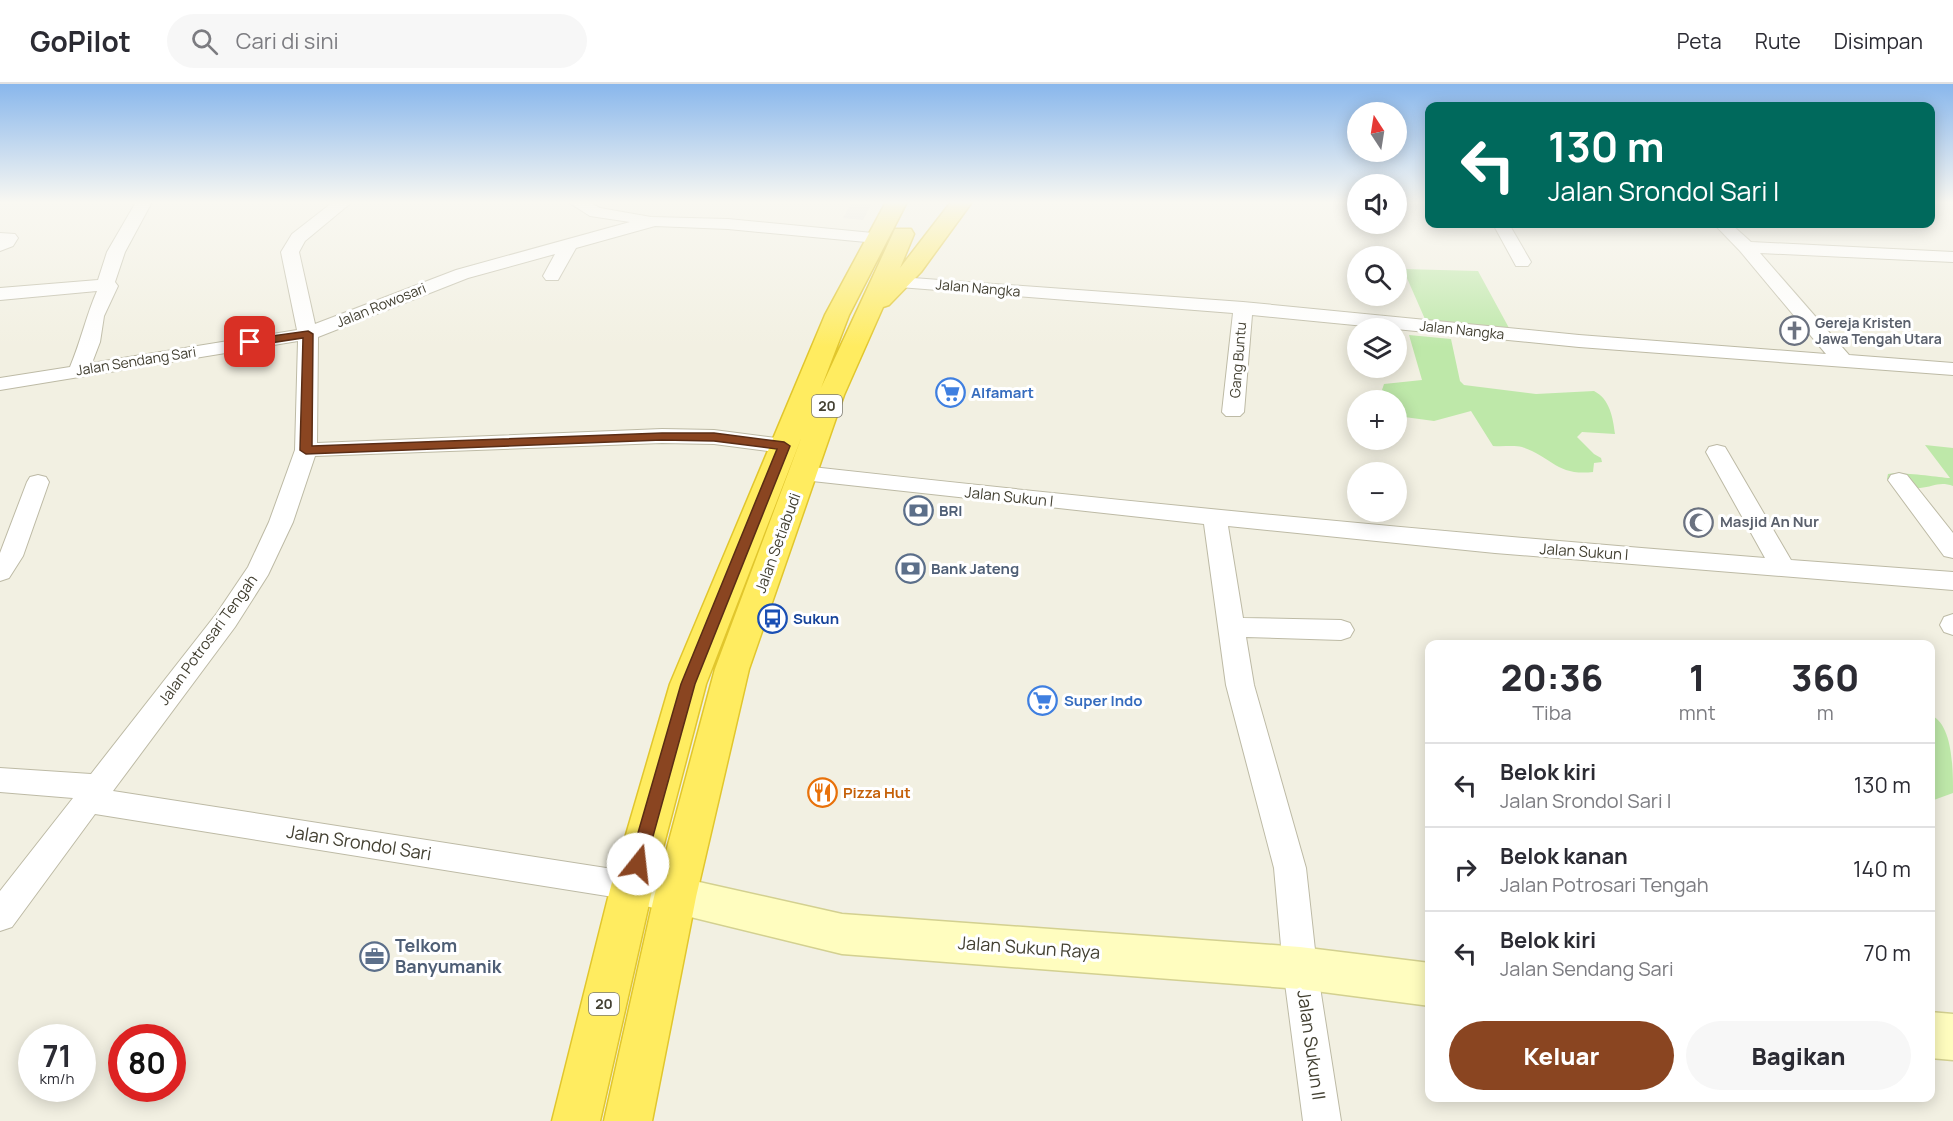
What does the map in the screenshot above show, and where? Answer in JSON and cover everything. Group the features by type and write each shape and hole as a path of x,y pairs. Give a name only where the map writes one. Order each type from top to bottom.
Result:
{"highway":[{"name":"Jalan Setiabudi","path":"675,897 732,669 793,459 837,315 871,250"},
{"name":"Jalan Setiabudi","path":"632,886 688,684 793,459 831,395 896,250"},
{"path":"865,316 914,267 926,250"},
{"name":"20","path":"576,1121 632,886"},
{"name":"20","path":"628,1121 675,897"}],"street":[{"path":"105,285 117,250"},
{"name":"Jalan Potrosari Tengah","path":"0,916 226,620 260,570 281,522 306,450 308,334 291,250"},
{"name":"Jalan Rowosari","path":"308,334 462,274 544,250"},
{"path":"552,276 566,250"},
{"path":"1516,250 1522,262"},
{"path":"1749,250 1843,361"},
{"path":"1816,250 1953,257"},
{"name":"Jalan Nangka","path":"899,282 1243,309 1580,341 1953,369"},
{"path":"0,294 109,286 95,316 90,342 79,370"},
{"name":"Gang Buntu","path":"1233,412 1243,309"},
{"name":"Jalan Sendang Sari","path":"0,384 308,334"},
{"name":"Jalan Sukun I","path":"306,450 662,436 714,437 793,459 990,495 1495,545 1953,581"},
{"path":"1717,452 1783,567"},
{"path":"1899,480 1953,550"},
{"path":"0,572 17,541 38,482"},
{"path":"1215,516 1240,685 1270,803 1288,857 1300,968"},
{"path":"1232,627 1341,630"},
{"name":"Jalan Srondol Sari","path":"0,780 632,886"},
{"name":"Jalan Sukun Raya","path":"632,886 842,934 1300,968 1425,984"},
{"name":"Jalan Sukun II","path":"1300,968 1322,1121"},
{"path":"1935,1035 1953,1037"}],"green space":[{"path":"1407,269 1478,271 1509,328 1428,326 1407,278"},
{"path":"1409,335 1451,339 1460,381 1464,385 1536,394 1594,391 1604,399 1610,409 1615,434 1582,432 1577,437 1601,458 1602,462 1594,463 1593,472 1570,471 1522,447 1493,446 1471,411 1434,421 1407,417 1407,390 1382,390 1384,384 1422,380"},
{"path":"1925,445 1953,448 1953,486 1940,484 1911,488 1887,479 1888,474 1893,473 1950,478"},
{"path":"1935,718 1944,728 1948,738 1952,760 1953,793 1935,800"}],"place":[{"name":"Gereja Kristen Jawa Tengah Utara","path":"1794,331"},
{"name":"Alfamart","path":"950,393"},
{"name":"BRI","path":"918,511"},
{"name":"Masjid An Nur","path":"1699,522"},
{"name":"Bank Jateng","path":"910,569"},
{"name":"Sukun","path":"772,619"},
{"name":"Super Indo","path":"1043,701"},
{"name":"Pizza Hut","path":"822,793"},
{"name":"Telkom Banyumanik","path":"374,956"}],"route":[{"path":"250,342 308,334 306,450 662,436 714,437 784,446 688,684 638,864"}]}
